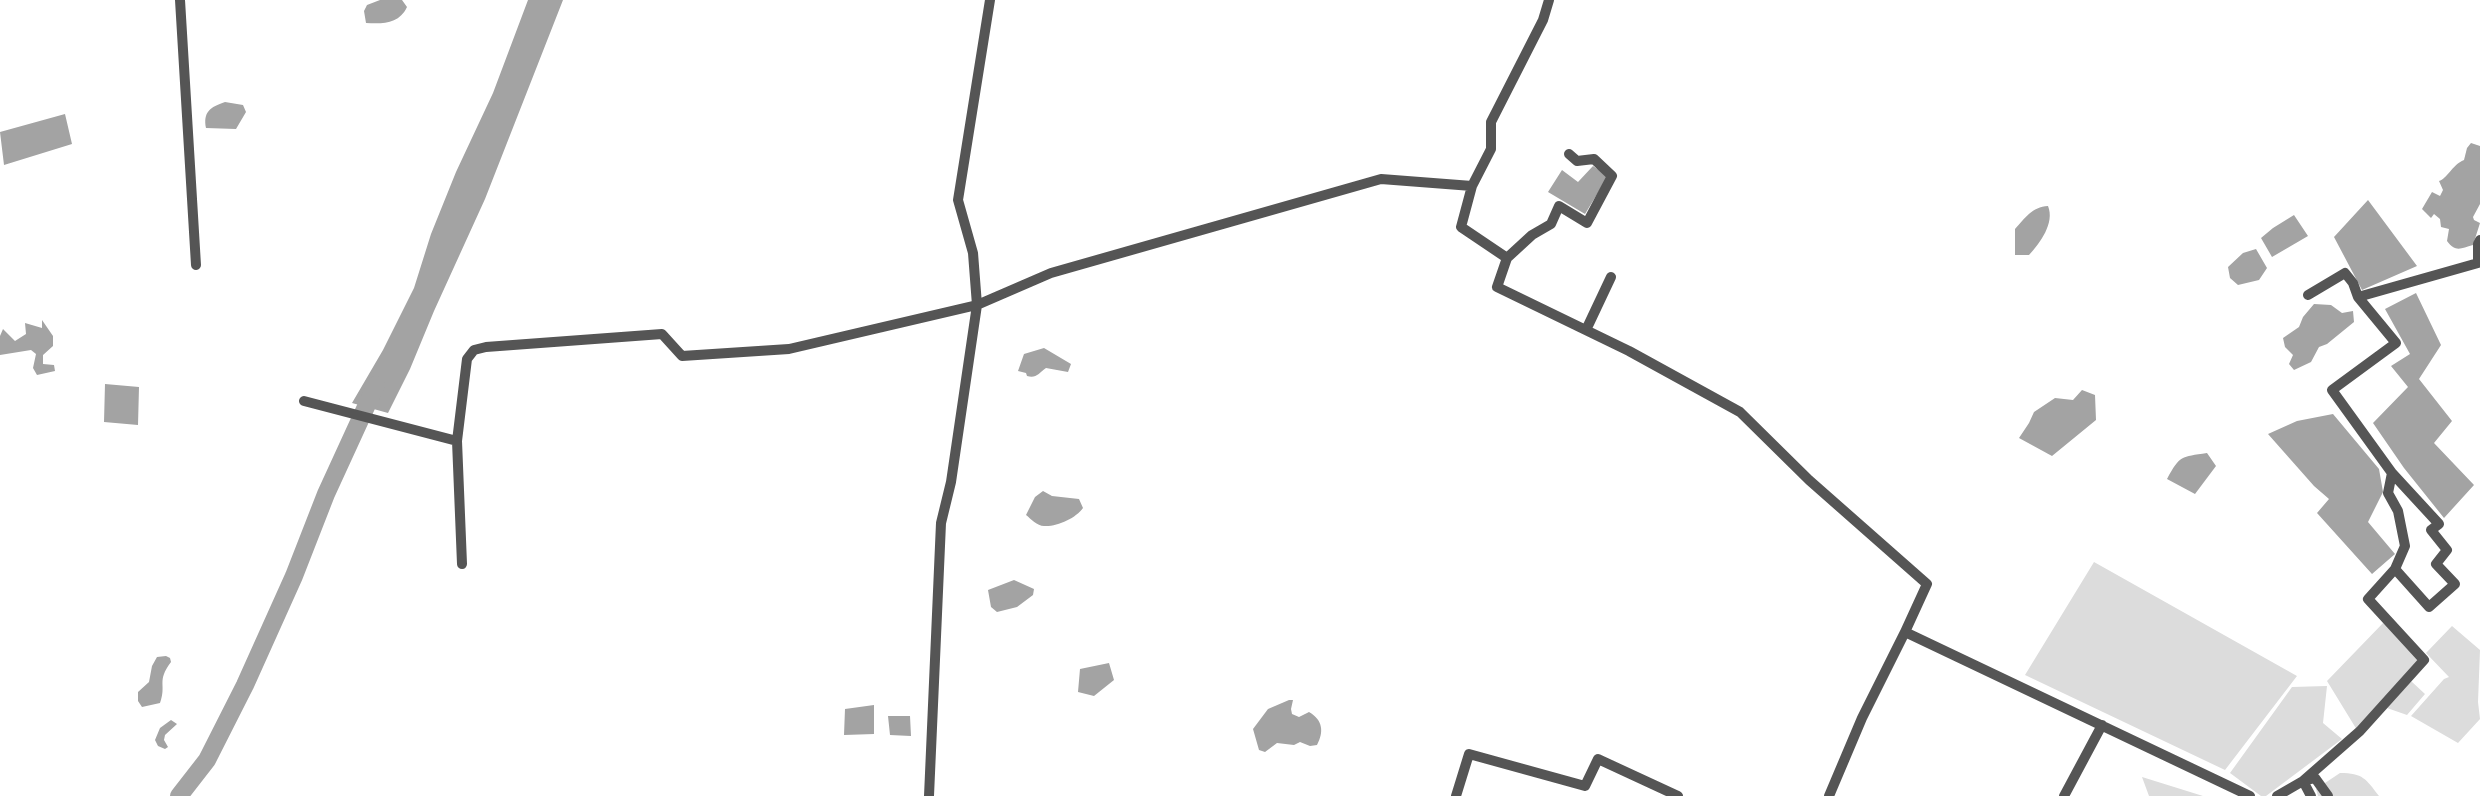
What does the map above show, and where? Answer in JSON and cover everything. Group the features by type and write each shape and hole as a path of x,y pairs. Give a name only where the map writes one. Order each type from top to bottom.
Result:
{"street":[{"path":"180,0 196,265"},
{"path":"929,796 941,523 951,482 977,305 973,253 958,200 990,0"},
{"path":"1507,258 1461,227 1472,186 1491,149 1492,122 1543,20 1549,0"},
{"path":"1568,154 1577,161 1594,159 1612,176 1586,223 1559,206 1551,224 1532,235 1507,258 1496,287 1629,351 1740,412 1809,480 1927,584 1862,718 1829,796"},
{"path":"462,564 457,441 467,359 474,350 486,347 662,334 682,356 789,348 977,305 1051,273 1381,179 1472,186"},
{"path":"2358,297 2478,263 2478,244 2480,240"},
{"path":"2308,294 2345,273 2353,283 2358,297 2396,343 2332,390 2392,473 2439,524 2431,530 2447,550 2436,564 2455,584 2429,607 2395,569"},
{"path":"1586,330 1611,277"},
{"path":"304,401 332,407 401,428 457,441"},
{"path":"2277,796 2303,781 2360,731 2424,660 2368,599 2395,569 2405,546 2398,511 2388,493 2392,473"},
{"path":"1905,632 2250,796"},
{"path":"2064,796 2102,726"},
{"path":"1456,796 1469,754 1585,786 1598,758 1678,796"},
{"path":"2303,781 2315,778 2328,796"},
{"path":"2303,781 2311,796"}],"shaded area":[{"path":"380,0 402,0 407,7 400,17 390,22 366,23 364,11 367,5"},
{"path":"528,0 563,0 485,199 434,311 410,369 388,413 352,403 383,350 414,288 431,234 456,172 493,93"},
{"path":"225,102 243,105 246,112 236,129 206,128 205,122 209,111 215,106"},
{"path":"65,114 72,144 4,165 0,132"},
{"path":"2471,143 2480,146 2480,204 2473,217 2474,220 2480,223 2473,245 2459,249 2450,245 2447,241 2449,229 2441,227 2440,219 2434,214 2431,218 2422,209 2432,192 2440,196 2443,190 2439,181 2445,178 2456,165 2464,160 2467,148"},
{"path":"1593,166 1608,176 1585,214 1548,192 1562,170 1578,182"},
{"path":"2368,200 2417,266 2362,290 2334,237"},
{"path":"2048,206 2050,219 2038,245 2029,255 2015,255 2015,229 2033,211 2038,208"},
{"path":"2294,215 2308,236 2272,257 2261,238 2273,228"},
{"path":"2256,249 2267,268 2259,280 2238,285 2230,278 2228,267 2243,253"},
{"path":"2416,293 2441,345 2419,379 2452,421 2434,443 2474,485 2444,518 2404,468 2373,423 2408,387 2391,366 2410,354 2385,309"},
{"path":"2314,304 2331,305 2342,313 2353,311 2354,322 2327,344 2319,347 2311,362 2294,370 2289,364 2293,355 2285,347 2283,338 2299,327 2303,317"},
{"path":"42,320 53,336 53,346 43,355 43,364 54,365 55,371 37,375 33,368 36,354 31,350 0,355 0,336 3,329 15,341 26,334 25,323 42,328"},
{"path":"1044,348 1071,364 1068,372 1046,368 1037,375 1030,377 1027,376 1026,373 1018,371 1024,354"},
{"path":"105,384 139,387 138,425 104,422"},
{"path":"2082,390 2095,395 2096,420 2052,456 2019,438 2034,412 2055,398 2073,400"},
{"path":"2333,414 2379,469 2383,492 2368,522 2395,554 2372,574 2317,513 2329,499 2314,486 2268,434 2297,421"},
{"path":"2207,453 2216,466 2195,494 2167,479 2175,465 2182,458"},
{"path":"1043,491 1052,496 1079,499 1083,508 1076,515 1055,525 1039,525 1026,515 1035,497"},
{"path":"2094,562 2297,676 2225,770 2025,675"},
{"path":"1014,580 1034,589 1033,595 1017,607 997,612 991,607 988,590"},
{"path":"2385,621 2421,659 2357,730 2327,681"},
{"path":"2452,626 2480,650 2478,702 2480,719 2458,743 2411,716 2444,679 2449,677 2426,653"},
{"path":"166,656 170,658 171,662 164,674 163,691 160,703 142,707 138,701 138,692 149,682 152,666 157,657"},
{"path":"1109,663 1114,680 1094,696 1078,692 1080,669"},
{"path":"2411,681 2425,694 2407,715 2387,708"},
{"path":"2327,686 2323,723 2342,739 2266,796 2261,796 2230,773 2292,687"},
{"path":"1289,700 1293,700 1291,709 1292,714 1299,717 1309,712 1314,715 1320,723 1321,735 1317,745 1310,746 1300,742 1294,745 1277,743 1265,752 1259,750 1253,729 1268,709"},
{"path":"874,705 874,734 844,735 845,709"},
{"path":"888,716 910,716 911,736 890,735"},
{"path":"171,720 177,724 165,735 164,740 168,747 165,749 158,746 155,740 160,728"},
{"path":"2340,773 2354,774 2363,778 2371,785 2379,796 2318,796 2316,789"},
{"path":"2142,777 2203,796 2149,796"}],"waterway":[{"path":"179,796 207,760 245,685 294,576 326,494 376,385"}]}
